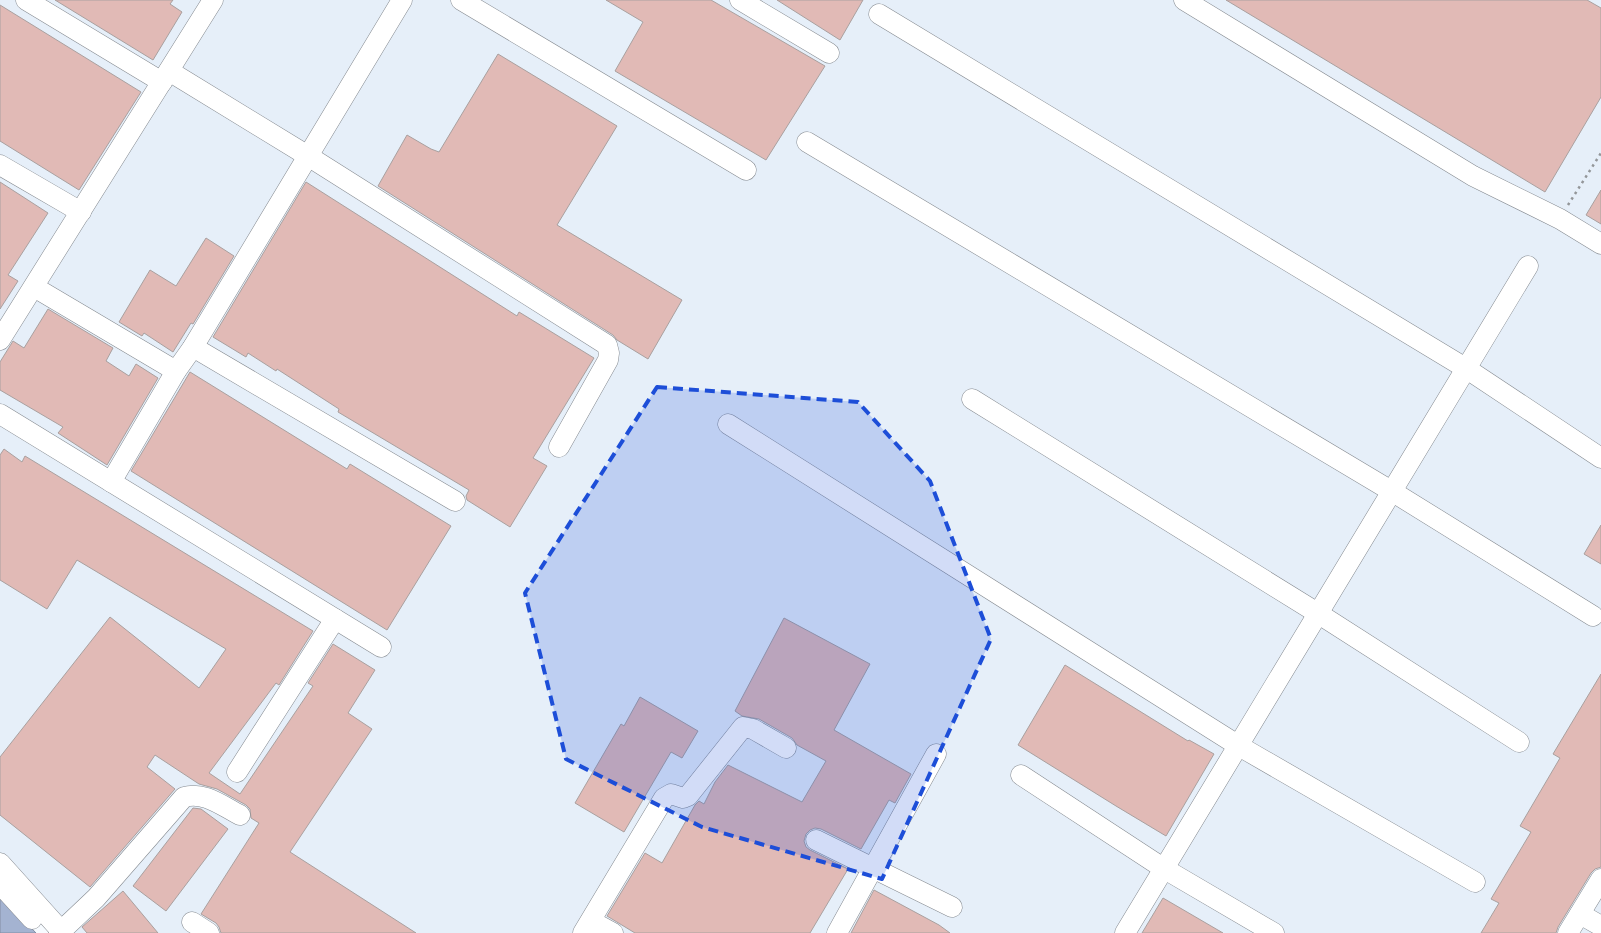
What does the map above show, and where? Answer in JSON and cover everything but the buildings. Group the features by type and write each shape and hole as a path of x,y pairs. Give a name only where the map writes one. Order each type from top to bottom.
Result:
{"lane":[{"path":"26,0 308,156 607,345 608,360 559,447"},
{"path":"0,340 213,0"},
{"path":"111,482 176,371 193,347 402,0"},
{"path":"461,0 746,170"},
{"path":"740,0 828,53"},
{"path":"1184,0 1474,176 1560,219 1601,244"},
{"path":"879,14 1467,369 1601,458"},
{"path":"807,142 1393,492 1593,616"},
{"path":"0,165 81,212"},
{"path":"1125,933 1528,266"},
{"path":"34,287 176,371"},
{"path":"193,347 455,501"},
{"path":"972,400 1319,614 1519,742"},
{"path":"0,414 381,647"},
{"path":"728,424 1239,746 1475,882"},
{"path":"237,772 334,619"},
{"path":"612,933 587,927 664,798 671,794 683,798 688,796 743,727 753,729 786,748"},
{"path":"837,933 936,754"},
{"path":"1021,775 1163,868 1274,933"},
{"path":"57,932 96,898 184,797 194,794 206,797 240,815"},
{"path":"816,840 952,907"},
{"path":"0,863 57,932"},
{"path":"1568,933 1594,923 1601,879"},
{"path":"0,884 57,932"},
{"path":"192,922 209,933"}],"path":[{"path":"1560,219 1601,153"}],"highlighted area":[{"path":"657,387 858,402 930,481 991,639 882,879 702,827 566,759 525,593"}],"shaded area":[{"path":"0,0 1601,0 1601,933 69,933 0,863"}],"water":[{"path":"0,895 36,933 0,933"}]}
